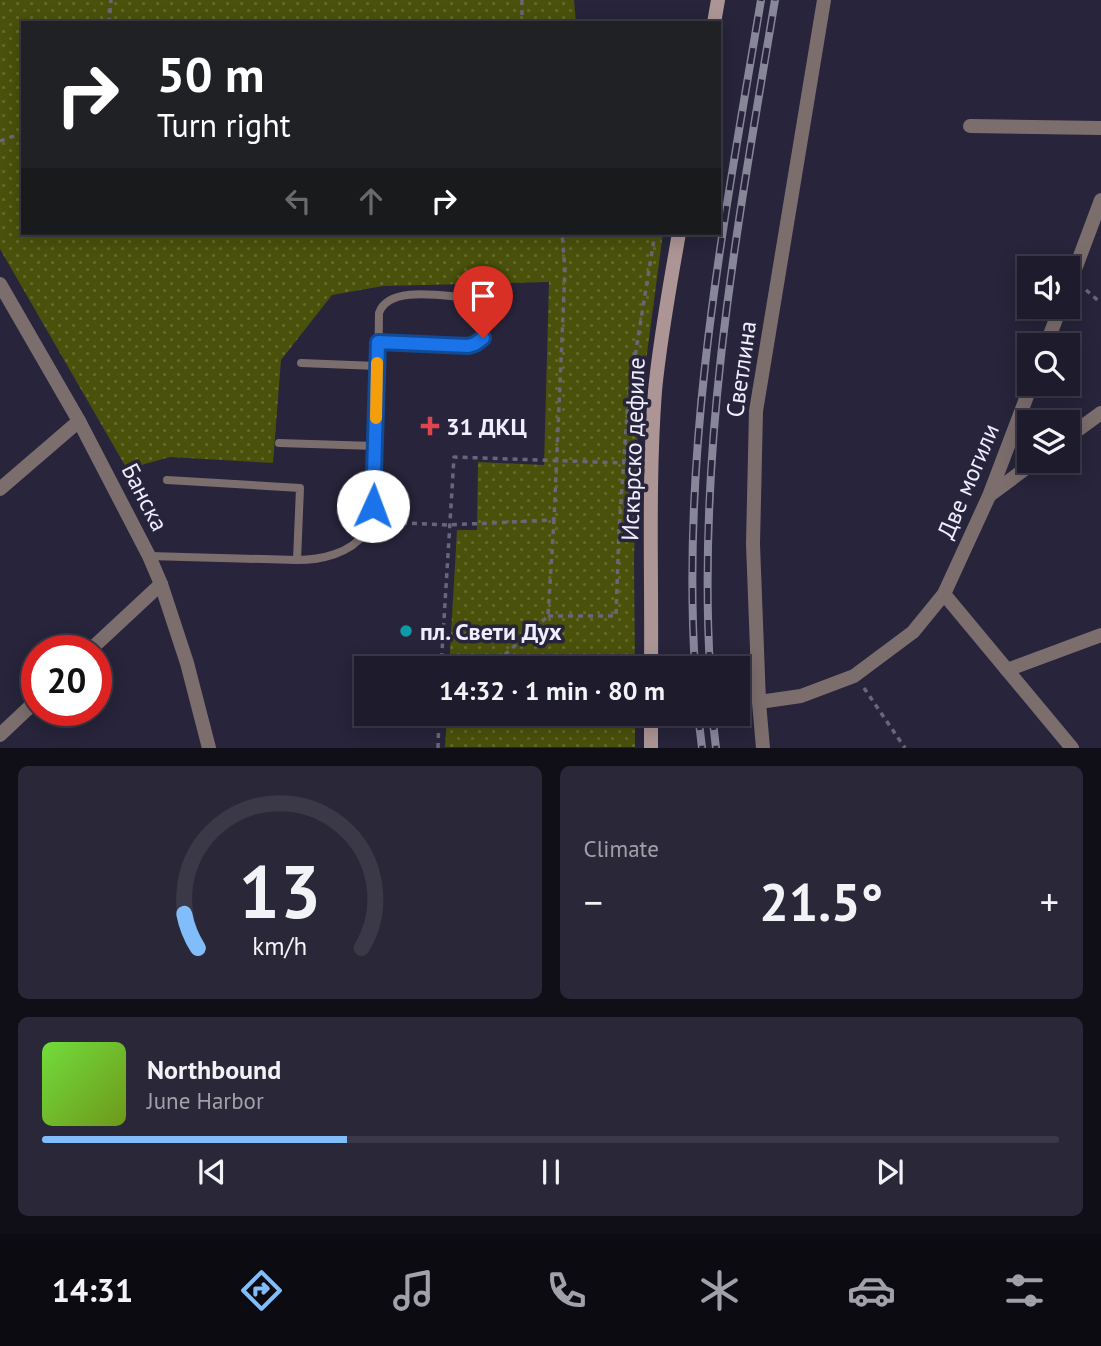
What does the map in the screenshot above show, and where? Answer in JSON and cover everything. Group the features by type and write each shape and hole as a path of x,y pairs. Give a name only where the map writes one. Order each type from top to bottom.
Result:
{"main road":[{"path":"714,21 718,0"},
{"name":"Искърско дефиле","path":"651,656 655,391 679,235"},
{"path":"651,726 651,747"}],"street":[{"name":"Светлина","path":"763,747 753,544 756,411 824,0"},
{"path":"970,126 1101,128"},
{"path":"1080,256 1101,200"},
{"name":"Банска","path":"0,284 79,421 149,556 187,663 209,747"},
{"name":"Две могили","path":"759,702 802,695 854,676 913,632 944,594 989,496 1027,396"},
{"path":"1080,429 1101,413"},
{"path":"0,489 79,421"},
{"path":"989,496 1020,473"},
{"path":"106,635 161,584"},
{"path":"944,594 1072,747"},
{"path":"1007,670 1101,635"},
{"path":"0,735 21,715"}],"lane":[{"path":"149,556 314,560 334,554 364,535 371,522 379,313 382,304 391,297 403,294 472,298 485,308"},
{"path":"378,342 468,346 483,338"},
{"path":"301,363 377,366"},
{"path":"279,443 376,446"},
{"path":"167,480 300,488 297,560"}],"path":[{"path":"109,21 111,0"},
{"path":"522,0 522,21"},
{"path":"0,141 21,134"},
{"path":"548,616 565,270 562,235"},
{"path":"503,656 548,616 616,616 628,400 655,235"},
{"path":"442,656 454,457 624,463"},
{"path":"371,522 448,524 554,520"},
{"path":"854,676 905,747"},
{"path":"438,747 439,726"}],"green space":[{"path":"0,0 574,0 576,21 21,21 21,235 663,235 638,421 634,561 635,656 450,656 457,530 477,530 478,462 544,465 549,282 383,286 332,295 281,360 273,463 170,457 127,469 0,249"},
{"path":"446,726 635,726 635,747 445,747"}],"railway":[{"path":"695,656 692,584 700,416 720,249 761,0"},
{"path":"710,656 709,500 715,416 735,249 775,0"},
{"path":"699,726 702,748"},
{"path":"713,726 716,748"}],"slow traffic":[{"path":"376,418 377,363"}],"place":[{"name":"31 ДКЦ","path":"430,426"},
{"name":"пл. Свети Дух","path":"406,631"}],"route":[{"path":"373,506 378,342 468,346 483,338"}]}
